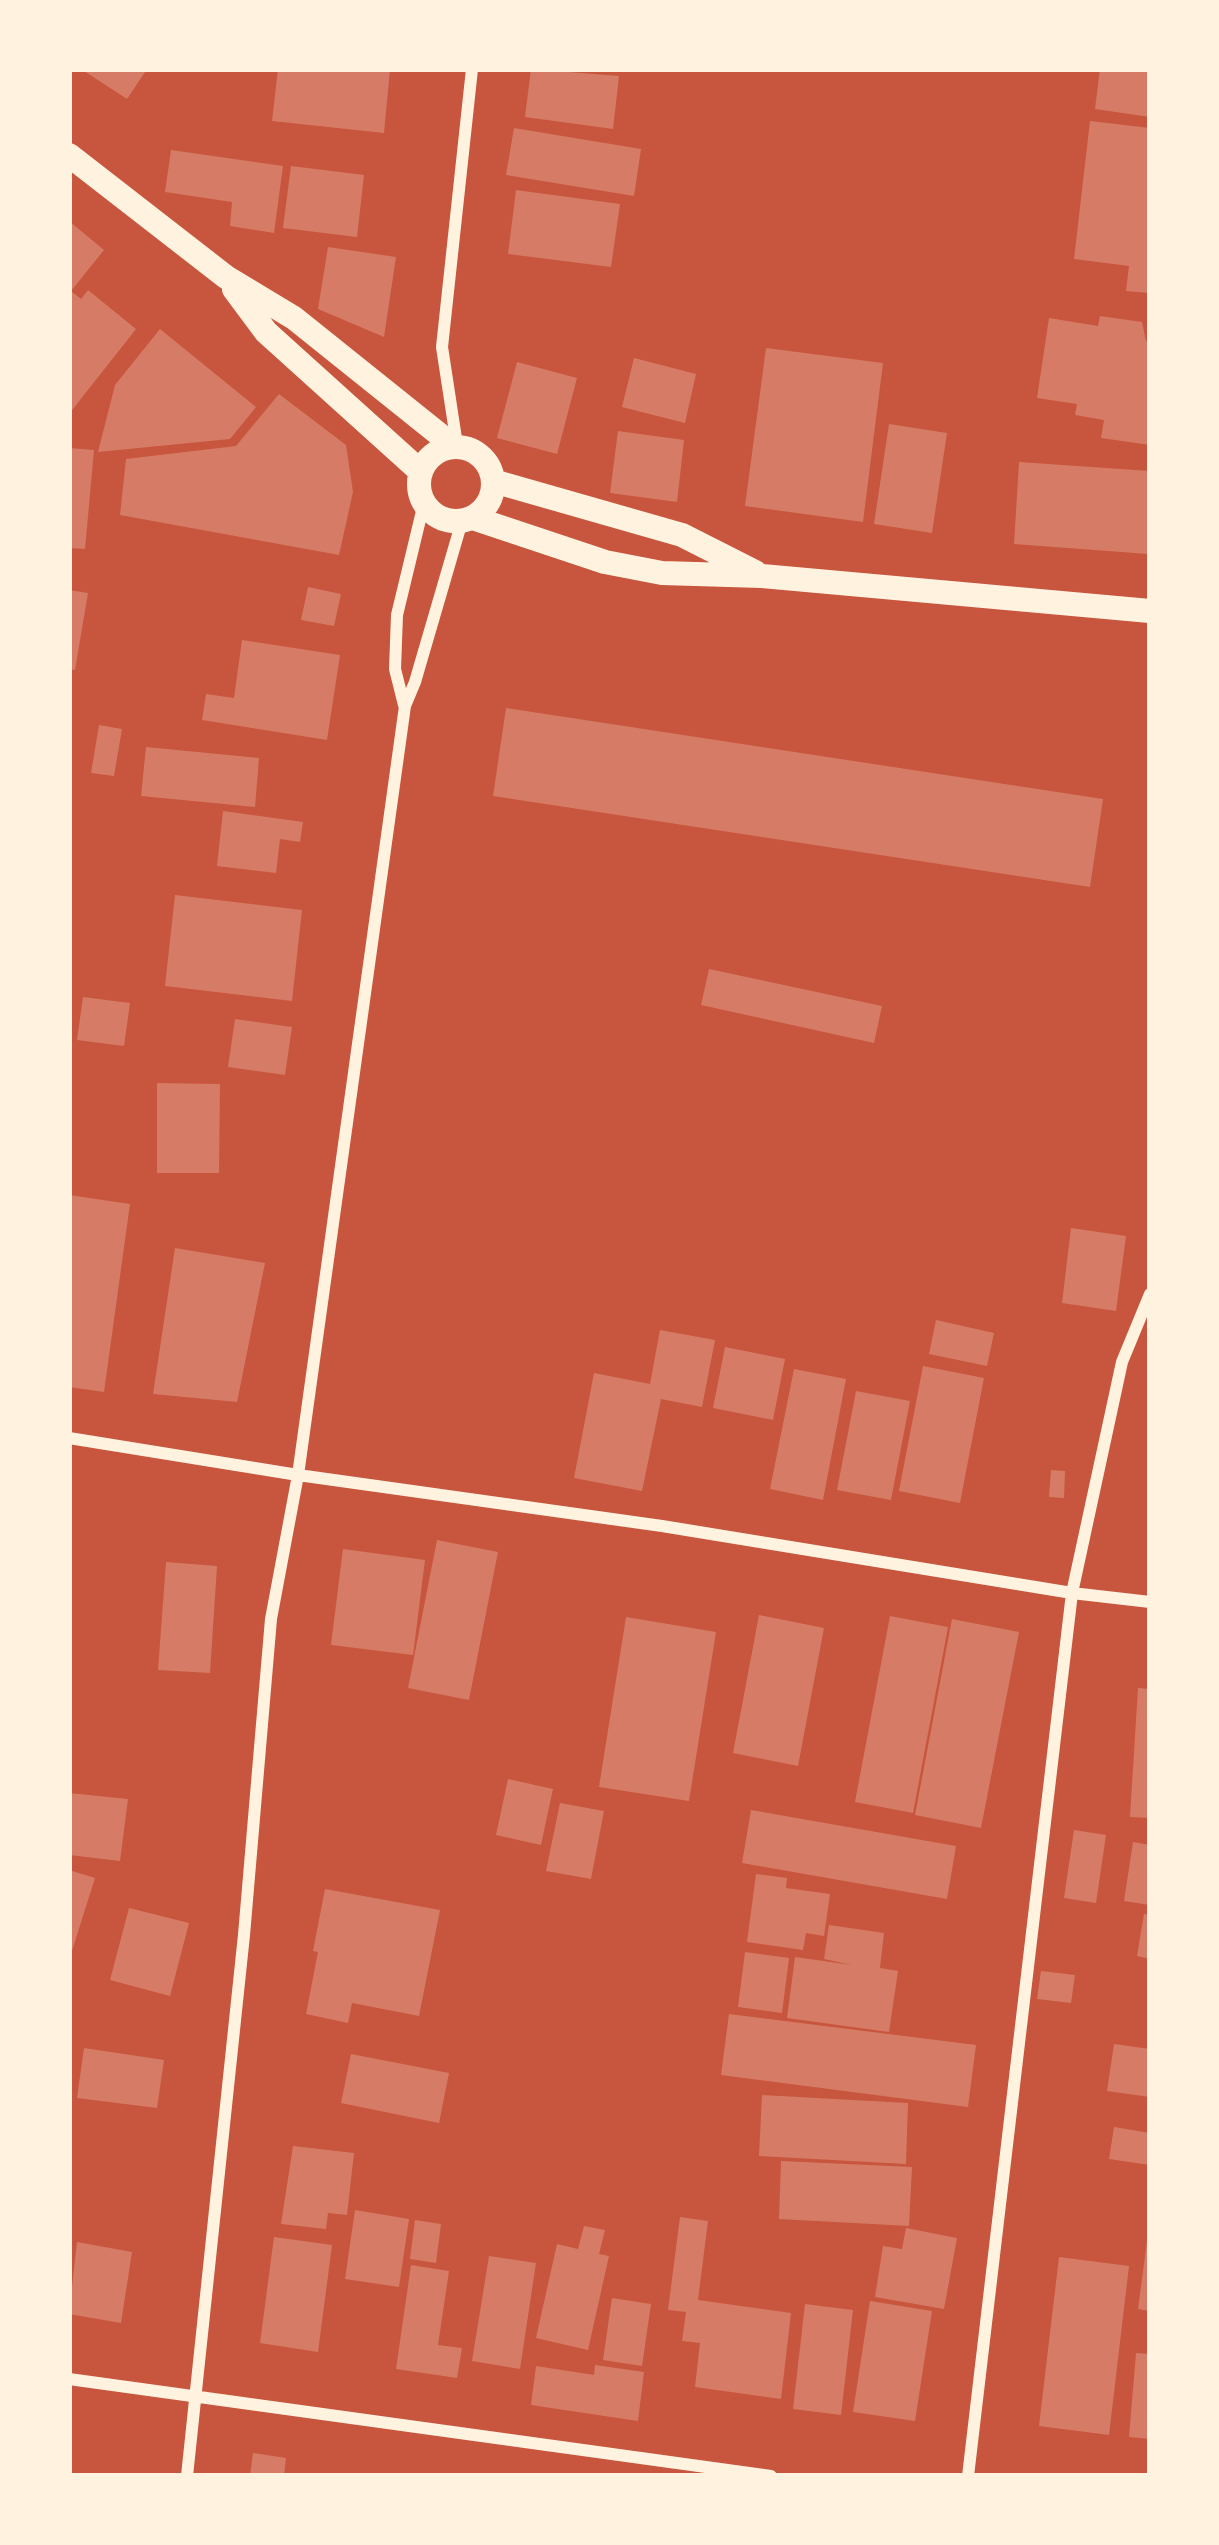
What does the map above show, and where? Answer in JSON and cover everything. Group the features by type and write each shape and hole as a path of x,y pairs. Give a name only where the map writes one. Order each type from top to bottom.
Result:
{"main road":[{"path":"69,155 226,277 294,318 456,447 481,456 493,482 489,503 468,519"},
{"path":"226,277 266,332 420,471"},
{"path":"456,447 434,454 420,471 418,488 438,518 468,519 605,562 662,573 762,576 1150,611"},
{"path":"493,482 682,535 762,576"}],"street":[{"path":"456,447 442,347 472,69"},
{"path":"405,706 395,669 397,615 424,503"},
{"path":"187,2476 272,1619 298,1475 405,706 468,519"},
{"path":"968,2476 1072,1593 1122,1362 1150,1294"},
{"path":"69,1438 1150,1602"},
{"path":"69,2379 772,2476"}],"building":[{"path":"81,69 147,69 127,99"},
{"path":"278,69 390,69 384,133 272,121"},
{"path":"531,69 619,76 613,129 525,117"},
{"path":"1100,69 1150,69 1150,117 1095,109"},
{"path":"1090,121 1150,128 1150,293 1126,291 1129,266 1074,259"},
{"path":"514,128 641,149 634,196 506,175"},
{"path":"171,150 283,166 274,233 230,226 232,202 165,192"},
{"path":"291,166 364,175 357,237 283,228"},
{"path":"516,190 620,204 611,267 508,254"},
{"path":"69,221 104,250 71,291 81,299 88,290 136,329 69,414"},
{"path":"328,247 396,257 384,337 318,309"},
{"path":"1100,316 1142,322 1150,342 1150,445 1101,438 1104,420 1075,415 1077,404 1037,398 1049,318 1098,326"},
{"path":"160,329 256,407 230,439 98,452 115,385"},
{"path":"766,348 883,363 863,522 745,506"},
{"path":"634,358 696,374 685,423 622,407"},
{"path":"517,362 577,378 557,454 497,438"},
{"path":"279,394 346,445 353,492 339,555 120,515 126,459 236,446"},
{"path":"889,424 947,433 932,533 874,524"},
{"path":"618,431 684,440 677,502 610,493"},
{"path":"69,448 94,450 85,549 69,548"},
{"path":"1019,462 1150,471 1148,554 1014,544"},
{"path":"308,587 341,594 334,626 301,620"},
{"path":"69,590 88,593 75,670 69,669"},
{"path":"242,640 340,655 327,740 202,720 206,694 234,698"},
{"path":"506,708 1103,799 1090,887 493,796"},
{"path":"99,725 122,729 114,776 91,773"},
{"path":"146,747 259,758 255,807 141,796"},
{"path":"223,811 303,822 300,842 280,839 276,873 217,866"},
{"path":"175,895 302,910 292,1001 165,986"},
{"path":"709,969 882,1006 874,1043 701,1005"},
{"path":"83,997 130,1003 124,1046 77,1040"},
{"path":"235,1019 292,1027 285,1075 228,1067"},
{"path":"157,1083 220,1084 219,1173 157,1173"},
{"path":"69,1195 130,1204 104,1392 69,1387"},
{"path":"1071,1228 1126,1236 1116,1311 1062,1303"},
{"path":"175,1248 265,1263 237,1402 153,1394"},
{"path":"936,1320 994,1333 987,1366 929,1354"},
{"path":"660,1330 715,1340 702,1407 661,1399 642,1491 574,1478 594,1373 650,1384"},
{"path":"725,1347 785,1359 773,1420 713,1408"},
{"path":"923,1366 984,1378 960,1503 899,1491"},
{"path":"794,1369 846,1379 823,1500 770,1489"},
{"path":"856,1391 910,1401 891,1500 837,1490"},
{"path":"1051,1470 1065,1471 1064,1498 1049,1497"},
{"path":"437,1540 498,1552 469,1700 408,1688"},
{"path":"343,1549 425,1560 413,1655 331,1645"},
{"path":"166,1562 217,1566 210,1673 158,1670"},
{"path":"759,1615 824,1628 798,1766 733,1753"},
{"path":"890,1616 948,1627 913,1813 855,1802"},
{"path":"626,1617 716,1632 689,1801 599,1787"},
{"path":"952,1619 1019,1632 981,1828 915,1815"},
{"path":"1138,1688 1150,1689 1150,1818 1130,1817"},
{"path":"508,1779 553,1789 541,1845 496,1835"},
{"path":"69,1793 128,1799 120,1861 69,1855"},
{"path":"560,1803 604,1811 591,1879 546,1871"},
{"path":"751,1810 956,1846 947,1899 742,1863"},
{"path":"1074,1830 1106,1835 1096,1903 1064,1898"},
{"path":"1133,1842 1150,1845 1150,1905 1124,1901"},
{"path":"69,1870 95,1878 70,1957 69,1957"},
{"path":"756,1874 787,1878 786,1888 830,1894 824,1936 806,1933 803,1950 747,1942"},
{"path":"325,1889 440,1910 419,2016 352,2003 348,2023 306,2014"},
{"path":"129,1908 189,1923 170,1996 110,1980"},
{"path":"1144,1914 1150,1915 1150,1959 1137,1956"},
{"path":"829,1925 884,1933 880,1968 898,1971 889,2032 787,2018 795,1957 852,1965 824,1959"},
{"path":"745,1952 789,1958 782,2013 738,2007"},
{"path":"1041,1971 1075,1975 1071,2003 1037,1999"},
{"path":"729,2014 976,2045 968,2107 721,2075"},
{"path":"1114,2044 1150,2049 1150,2097 1107,2091"},
{"path":"84,2048 164,2060 157,2108 77,2098"},
{"path":"351,2054 449,2073 439,2123 341,2103"},
{"path":"762,2095 908,2103 906,2164 759,2156"},
{"path":"1114,2127 1150,2133 1150,2165 1109,2159"},
{"path":"293,2146 354,2153 347,2215 328,2213 326,2229 281,2224"},
{"path":"781,2161 912,2167 909,2226 779,2219"},
{"path":"355,2210 409,2219 399,2287 345,2279"},
{"path":"680,2217 708,2221 698,2300 791,2313 781,2399 695,2387 700,2343 682,2341 686,2312 668,2310"},
{"path":"415,2220 441,2224 436,2263 410,2259"},
{"path":"584,2226 605,2230 599,2254 609,2256 588,2350 536,2338 557,2244 578,2249"},
{"path":"906,2228 957,2238 944,2309 875,2297 883,2246 902,2249"},
{"path":"274,2237 332,2245 318,2352 260,2343"},
{"path":"1150,2241 1150,2311 1138,2309"},
{"path":"77,2242 132,2252 121,2323 69,2314"},
{"path":"489,2256 536,2263 520,2369 472,2361"},
{"path":"1059,2257 1129,2266 1109,2435 1039,2426"},
{"path":"411,2265 449,2271 438,2345 462,2348 457,2378 396,2369"},
{"path":"612,2298 651,2304 642,2366 603,2360"},
{"path":"870,2301 932,2311 915,2421 853,2412"},
{"path":"805,2304 853,2310 841,2415 793,2409"},
{"path":"1136,2353 1150,2354 1150,2439 1129,2437"},
{"path":"595,2365 644,2372 638,2421 531,2405 536,2366 594,2375"},
{"path":"253,2453 286,2458 284,2476 250,2476"}]}
